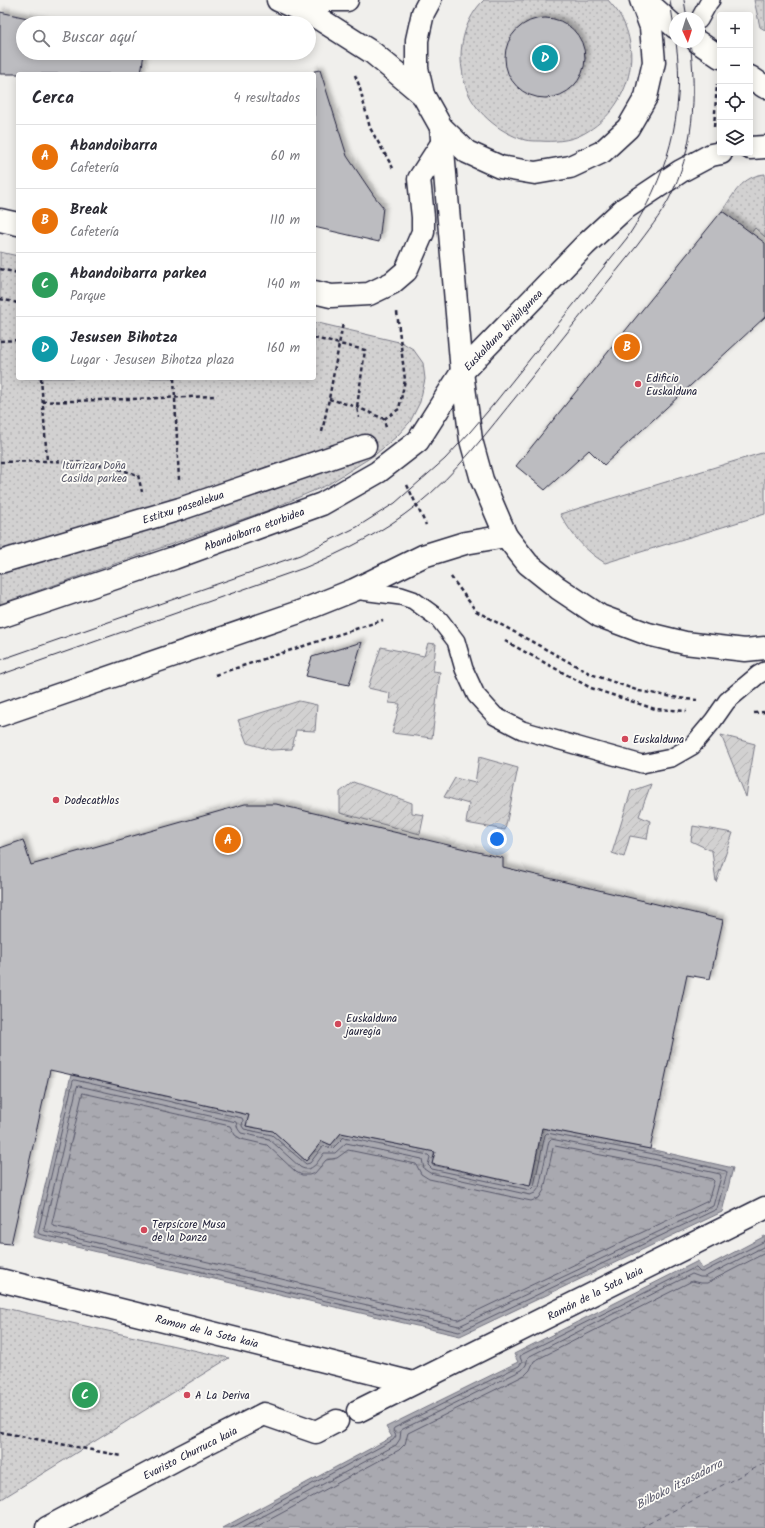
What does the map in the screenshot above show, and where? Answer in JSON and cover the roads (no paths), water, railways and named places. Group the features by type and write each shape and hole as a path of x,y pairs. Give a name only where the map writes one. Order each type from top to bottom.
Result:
{"street":[{"path":"278,0 314,16"},
{"path":"315,0 347,0"},
{"path":"430,0 423,13 417,40 417,68 423,95 442,135 462,372"},
{"path":"442,135 467,152 500,167 535,173 570,167 602,152 628,128 646,96 654,62 651,27 641,0"},
{"path":"645,0 669,22"},
{"path":"316,17 373,53 423,95"},
{"path":"705,47 717,55"},
{"path":"753,79 765,87"},
{"path":"316,292 331,296 369,294 392,283 406,271 423,232 423,216 418,179 442,135"},
{"path":"753,148 765,147"},
{"name":"Euskalduna biribilgunea","path":"717,154 711,155 681,171 624,209 585,245 462,372 471,440 482,480 506,536 528,564 558,588 600,616 648,634 685,643 758,650"},
{"path":"0,220 16,224"},
{"name":"Abandoibarra etorbidea","path":"0,617 174,558 322,504 378,472 418,441 462,372"},
{"name":"Estitxu pasealekua","path":"0,562 180,509 365,446"},
{"path":"0,715 299,612 354,590 422,556 465,543 506,536"},
{"name":"Ramón de la Sota kaia","path":"414,1383 765,1208"},
{"name":"Ramon de la Sota kaia","path":"0,1280 414,1383"},
{"path":"358,1410 414,1383"},
{"name":"Evaristo Churruca kaia","path":"48,1528 264,1414 316,1432 337,1421"}],"lane":[{"path":"703,12 708,2 711,0"},
{"path":"354,590 401,596 413,600 440,619 456,641 464,669 476,695 495,716 522,730 642,764 671,758 692,746 727,701 765,671"}],"water":[{"path":"71,1075 249,1115 246,1126 273,1131 306,1161 322,1141 331,1145 341,1133 435,1152 432,1165 530,1186 542,1128 650,1149 733,1168 722,1212 460,1336 33,1237"},
{"name":"Bilboko itsasadarra","path":"765,1236 765,1528 222,1528 392,1437 386,1427 518,1362 514,1354 698,1261 702,1269"}],"tram line":[{"path":"670,0 672,12"},
{"path":"684,0 686,12"},
{"path":"0,660 300,555 357,527 395,503 445,459 493,405 627,238 641,215 663,169 670,144 678,95 676,48"},
{"path":"0,675 304,568 349,548 391,524 432,493 471,452 636,247 654,223 669,199 684,161 692,122 693,82 691,48"}],"place":[{"name":"Jesusen Bihotza","path":"545,58"},
{"name":"Break","path":"627,347"},
{"name":"Edificio Euskalduna","path":"638,384"},
{"name":"Euskalduna","path":"625,739"},
{"name":"Dodecathlos","path":"56,800"},
{"name":"Abandoibarra","path":"228,840"},
{"name":"Euskalduna jauregia","path":"338,1024"},
{"name":"Terpsícore Musa de la Danza","path":"144,1230"},
{"name":"Abandoibarra parkea","path":"85,1395"},
{"name":"A La Deriva","path":"187,1395"}],"park label":[{"name":"Iturrizar Doña Casilda parkea","path":"94,471"}]}
